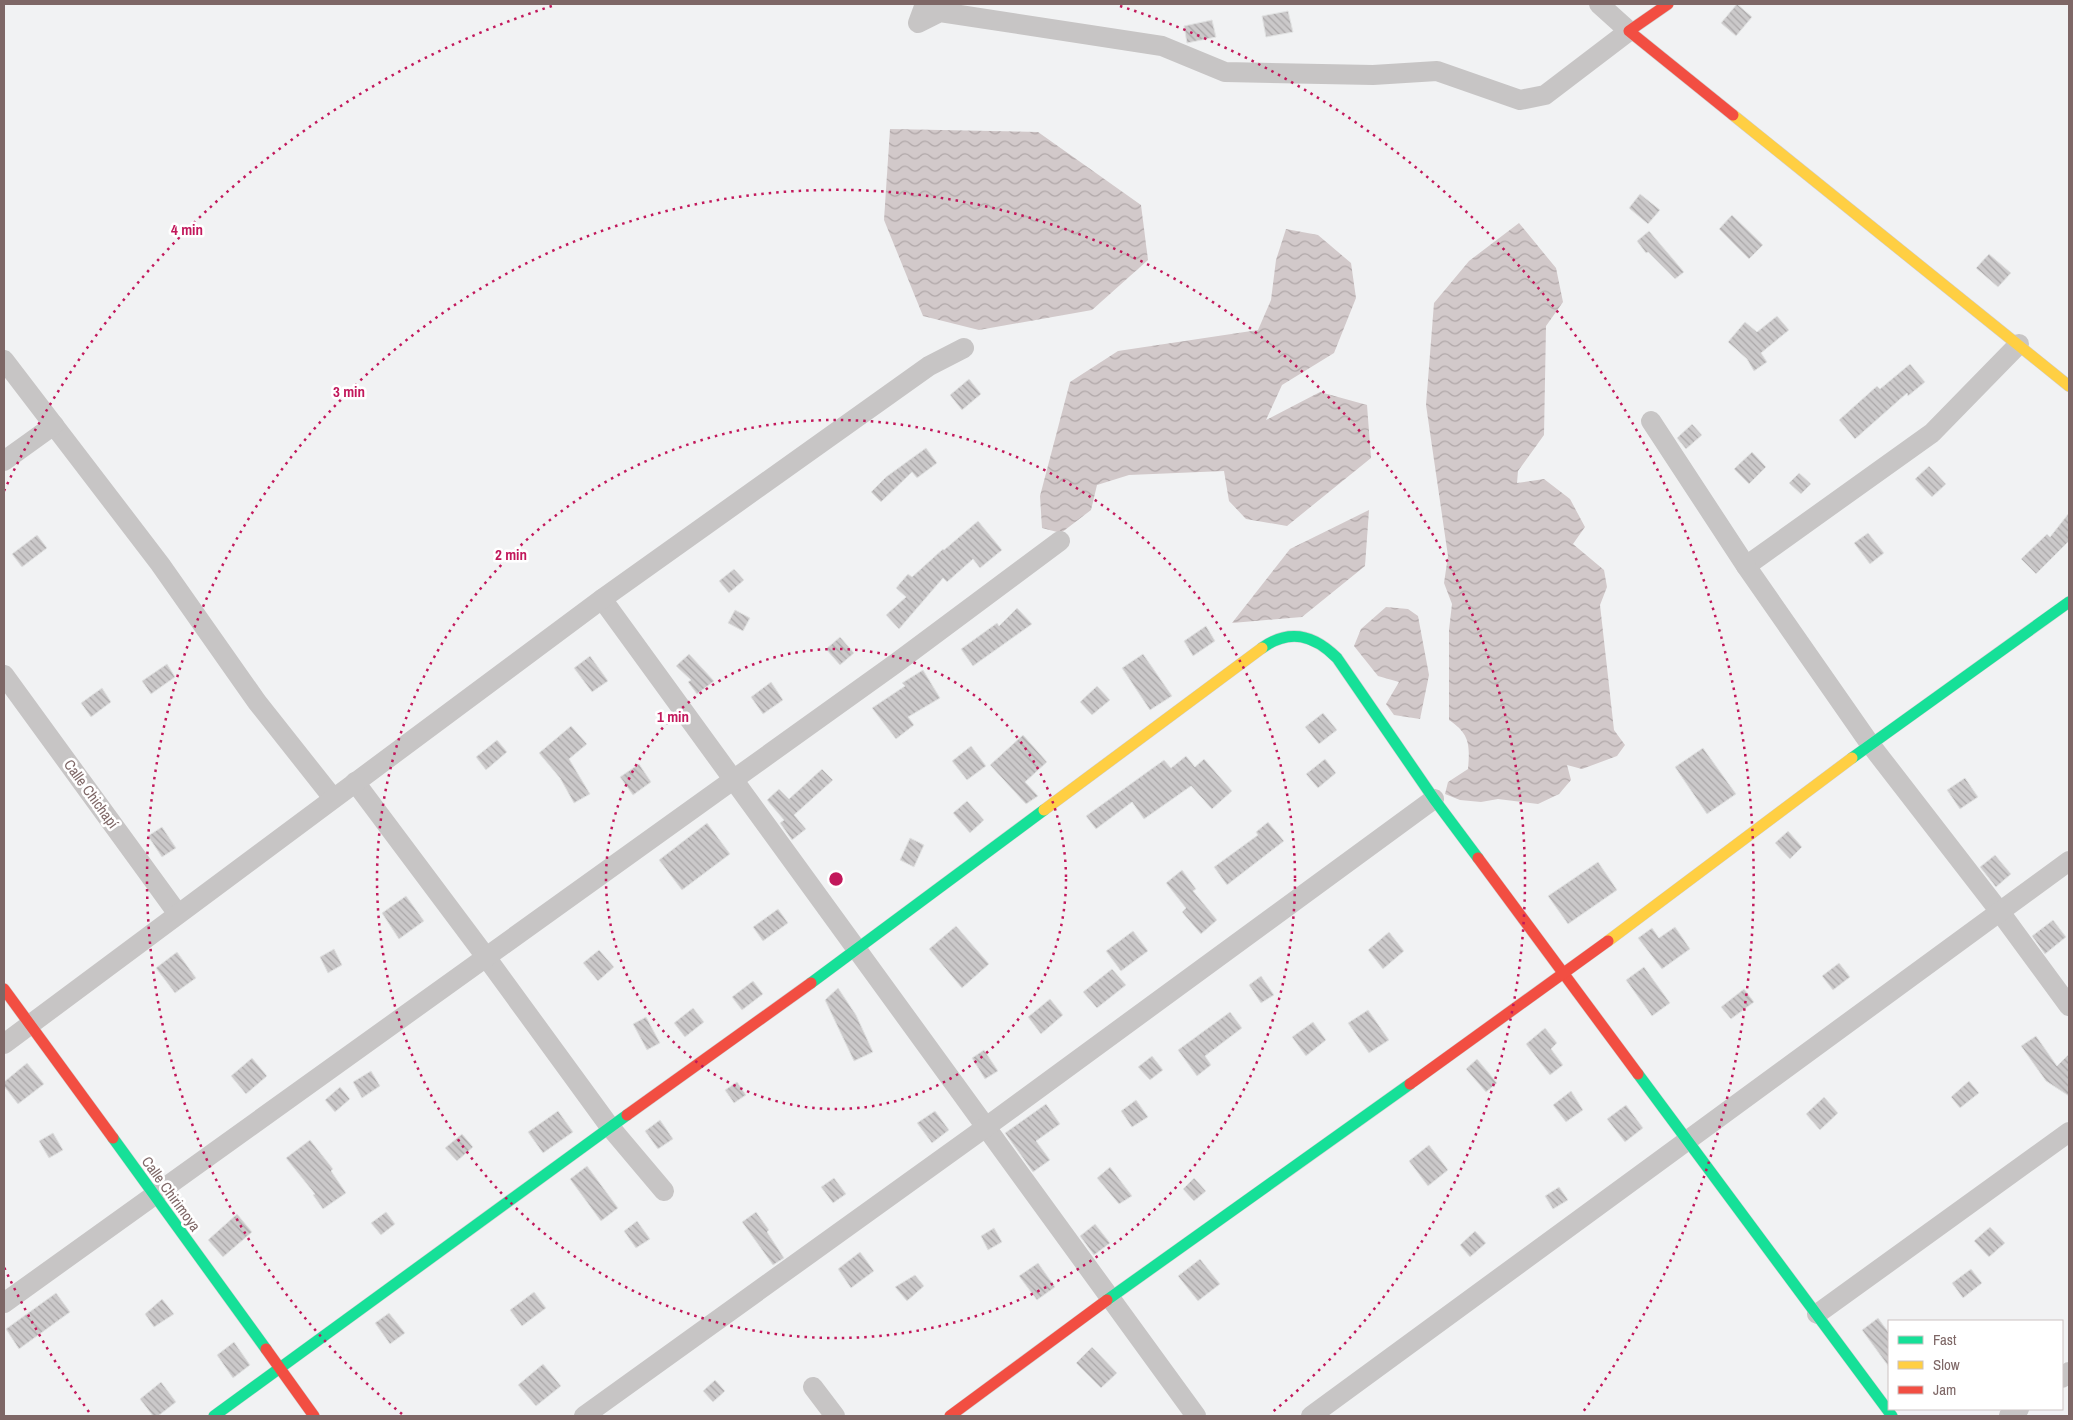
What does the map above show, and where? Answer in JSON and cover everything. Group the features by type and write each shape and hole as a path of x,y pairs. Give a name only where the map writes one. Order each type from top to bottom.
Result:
{"street":[{"path":"925,4 918,23 940,12 1162,46 1225,72 1373,75 1436,71 1520,100 1545,95 1668,4"},
{"path":"1599,4 1629,31 2069,386"},
{"path":"1746,566 1932,433 2019,344"},
{"path":"4,1044 602,599 929,366 964,348"},
{"path":"4,360 160,564 257,702 333,798"},
{"path":"1652,421 1746,566 1870,744 2000,912 2069,1006"},
{"path":"4,461 54,425"},
{"path":"4,1303 896,663 1060,541"},
{"path":"602,599 1196,1416"},
{"path":"950,1416 1110,1298 1563,975 1870,744 2069,602"},
{"path":"214,1416 610,1127 857,950 1265,646 1279,638 1296,635 1312,638 1326,646 1337,658 1434,799 1892,1416"},
{"name":"Calle Chichapí","path":"4,675 178,914"},
{"path":"354,782 486,957 610,1127 664,1191"},
{"path":"584,1416 986,1127 1434,799"},
{"path":"1311,1416 2069,861"},
{"name":"Calle Chirimoya","path":"4,989 314,1416"},
{"path":"1817,1314 2069,1132"},
{"path":"813,1386 835,1416"}],"water":[{"path":"890,129 1038,132 1141,205 1148,260 1092,310 979,330 923,316 884,220"},
{"path":"1519,223 1556,268 1563,302 1546,326 1544,435 1518,471 1517,483 1544,479 1570,499 1585,527 1573,544 1604,570 1607,587 1600,605 1614,730 1625,745 1617,756 1582,769 1567,765 1571,780 1559,794 1538,804 1498,799 1481,802 1460,800 1445,794 1448,782 1468,769 1469,753 1465,735 1449,720 1449,630 1452,604 1444,583 1448,556 1426,405 1434,303 1469,261"},
{"path":"1286,229 1318,235 1351,263 1356,298 1334,353 1282,385 1266,420 1320,392 1367,405 1371,458 1287,526 1246,519 1229,501 1224,471 1129,475 1097,485 1091,510 1061,533 1042,528 1040,496 1070,382 1118,351 1258,330 1271,300 1276,260"},
{"path":"1369,510 1365,566 1302,617 1232,623 1290,549"},
{"path":"1386,607 1408,609 1418,616 1429,675 1420,719 1394,715 1386,704 1399,682 1378,676 1354,646 1361,629"}],"building":[{"path":"1737,4 1752,17 1736,36 1721,23"},
{"path":"1288,11 1293,32 1266,37 1262,16"},
{"path":"1212,20 1216,37 1187,43 1184,26"},
{"path":"1640,194 1660,210 1648,224 1629,208"},
{"path":"1732,215 1763,245 1749,259 1719,229"},
{"path":"1649,231 1684,272 1675,279 1648,252 1646,253 1637,241"},
{"path":"1989,254 2011,273 1998,287 1976,268"},
{"path":"1777,316 1789,330 1761,353 1767,362 1754,371 1747,359 1728,342 1745,322 1757,332"},
{"path":"1910,364 1925,382 1908,396 1907,393 1855,439 1839,420 1877,386 1880,389"},
{"path":"969,379 981,394 962,410 950,395"},
{"path":"1692,424 1702,435 1686,449 1677,438"},
{"path":"926,448 937,463 917,478 912,472 881,502 871,492 886,477"},
{"path":"1752,452 1766,467 1749,484 1734,469"},
{"path":"1929,466 1946,484 1932,497 1915,479"},
{"path":"1799,473 1811,484 1801,494 1789,483"},
{"path":"2069,513 2069,541 2036,574 2021,559 2047,534 2050,537"},
{"path":"978,521 1002,550 980,568 973,559 947,582 943,578 899,629 886,615 906,597 896,588 908,574 912,577"},
{"path":"1868,533 1884,553 1870,564 1854,543"},
{"path":"37,535 47,548 22,567 12,554"},
{"path":"734,569 744,580 729,593 719,581"},
{"path":"1017,608 1032,624 973,666 961,649 997,623 999,626"},
{"path":"735,610 750,618 743,631 728,623"},
{"path":"1206,626 1215,641 1193,656 1184,641"},
{"path":"840,637 854,653 840,665 826,649"},
{"path":"689,654 714,681 697,694 688,682 691,680 676,666"},
{"path":"1143,654 1172,696 1150,710 1122,668"},
{"path":"590,656 608,681 592,692 574,668"},
{"path":"167,664 175,677 151,694 142,681"},
{"path":"923,670 940,698 908,717 914,725 896,739 872,708 905,686 902,683"},
{"path":"771,682 783,700 763,714 751,697"},
{"path":"1097,686 1110,700 1092,715 1080,702"},
{"path":"102,688 111,702 91,717 81,703"},
{"path":"1323,713 1337,730 1319,744 1305,727"},
{"path":"571,726 587,744 569,759 590,794 574,803 560,778 539,753"},
{"path":"1023,735 1047,762 1025,782 1038,796 1026,804 990,765"},
{"path":"497,740 507,752 486,770 476,757"},
{"path":"971,746 986,766 967,780 952,761"},
{"path":"1703,748 1736,794 1707,814 1675,767"},
{"path":"1186,756 1195,767 1204,759 1232,791 1212,809 1191,786 1144,819 1132,802 1096,829 1086,816 1164,760 1171,768"},
{"path":"1325,759 1336,773 1318,788 1306,774"},
{"path":"639,764 651,782 633,795 620,777"},
{"path":"822,769 833,780 794,815 806,829 792,840 780,823 784,820 767,800 779,789 789,799"},
{"path":"1965,778 1978,797 1960,809 1947,790"},
{"path":"967,801 984,820 970,833 953,813"},
{"path":"1268,822 1284,841 1227,885 1214,867 1258,835 1256,832"},
{"path":"707,823 730,854 682,890 659,860"},
{"path":"162,827 176,848 162,857 148,836"},
{"path":"1788,831 1802,847 1790,859 1775,843"},
{"path":"910,838 924,845 914,867 900,860"},
{"path":"1995,855 2011,874 1996,887 1980,867"},
{"path":"1598,862 1617,890 1568,924 1548,896"},
{"path":"1182,870 1196,889 1193,891 1217,920 1201,934 1182,912 1186,908 1166,883"},
{"path":"406,896 424,921 399,939 382,913"},
{"path":"778,909 788,923 763,941 753,927"},
{"path":"2053,920 2066,937 2045,954 2032,936"},
{"path":"956,926 989,964 962,988 929,949"},
{"path":"1675,927 1690,949 1662,969 1638,938 1652,928 1659,938"},
{"path":"1133,931 1148,951 1121,971 1106,951"},
{"path":"1389,932 1404,951 1383,969 1368,950"},
{"path":"334,949 342,965 328,973 320,957"},
{"path":"599,950 614,967 598,981 583,963"},
{"path":"177,952 196,978 175,993 156,968"},
{"path":"1839,963 1850,977 1833,990 1822,976"},
{"path":"1644,967 1670,1003 1652,1016 1626,980"},
{"path":"1112,969 1126,985 1097,1008 1083,992"},
{"path":"1261,976 1274,995 1261,1003 1249,985"},
{"path":"753,981 763,994 742,1010 732,997"},
{"path":"838,988 856,1015 873,1052 854,1061 825,1000"},
{"path":"1744,989 1754,1002 1731,1019 1721,1007"},
{"path":"1050,999 1063,1015 1041,1034 1028,1017"},
{"path":"693,1008 704,1022 685,1037 674,1023"},
{"path":"1368,1010 1389,1040 1369,1053 1348,1023"},
{"path":"1230,1012 1242,1028 1205,1056 1211,1065 1197,1076 1178,1050"},
{"path":"646,1017 660,1043 647,1050 633,1024"},
{"path":"1313,1022 1326,1040 1306,1056 1292,1037"},
{"path":"1545,1028 1557,1043 1551,1049 1563,1065 1550,1075 1526,1044"},
{"path":"2036,1036 2057,1066 2069,1054 2069,1096 2046,1081 2021,1046"},
{"path":"984,1050 998,1071 985,1079 972,1058"},
{"path":"1152,1056 1163,1070 1150,1080 1138,1067"},
{"path":"252,1058 267,1076 246,1094 231,1076"},
{"path":"1477,1059 1497,1083 1486,1092 1466,1069"},
{"path":"27,1063 44,1084 18,1104 4,1086 4,1082"},
{"path":"371,1071 380,1086 362,1098 353,1082"},
{"path":"1969,1081 1979,1093 1960,1108 1951,1097"},
{"path":"737,1082 746,1095 734,1103 725,1090"},
{"path":"340,1087 350,1099 335,1112 325,1100"},
{"path":"1571,1091 1583,1110 1566,1122 1553,1105"},
{"path":"1824,1097 1838,1113 1820,1130 1806,1114"},
{"path":"1136,1100 1148,1117 1132,1127 1121,1111"},
{"path":"1046,1104 1060,1124 1036,1141 1050,1160 1033,1172 1005,1133"},
{"path":"1626,1105 1643,1128 1625,1142 1607,1119"},
{"path":"558,1111 573,1132 543,1153 528,1132"},
{"path":"935,1111 949,1130 932,1143 917,1123"},
{"path":"660,1120 673,1139 658,1149 645,1131"},
{"path":"53,1133 63,1150 49,1158 39,1141"},
{"path":"462,1134 473,1147 457,1161 445,1148"},
{"path":"310,1140 333,1169 331,1171 346,1193 323,1209 313,1195 315,1194 286,1158"},
{"path":"1429,1145 1448,1170 1428,1186 1409,1161"},
{"path":"587,1166 618,1208 601,1221 570,1179"},
{"path":"1110,1167 1132,1196 1119,1204 1097,1178"},
{"path":"834,1178 846,1194 833,1203 821,1187"},
{"path":"1194,1178 1206,1191 1194,1201 1183,1189"},
{"path":"1559,1187 1568,1200 1553,1209 1545,1196"},
{"path":"386,1212 395,1224 381,1235 371,1223"},
{"path":"756,1212 769,1230 767,1232 784,1258 773,1265 742,1222"},
{"path":"237,1214 252,1232 223,1257 208,1240"},
{"path":"637,1221 650,1239 636,1248 624,1231"},
{"path":"1095,1224 1110,1243 1094,1255 1080,1236"},
{"path":"1990,1227 2005,1243 1989,1257 1974,1241"},
{"path":"994,1228 1002,1242 988,1250 981,1236"},
{"path":"1475,1231 1486,1243 1470,1257 1460,1245"},
{"path":"860,1252 874,1271 851,1288 838,1269"},
{"path":"1200,1259 1220,1284 1198,1301 1178,1276"},
{"path":"1038,1263 1055,1287 1037,1300 1019,1276"},
{"path":"1971,1269 1982,1283 1963,1298 1952,1283"},
{"path":"915,1275 924,1286 907,1301 895,1287"},
{"path":"534,1292 546,1308 522,1326 510,1310"},
{"path":"56,1293 70,1312 19,1349 6,1329"},
{"path":"162,1299 174,1314 154,1327 145,1314"},
{"path":"389,1313 405,1333 390,1344 375,1323"},
{"path":"1878,1318 1888,1332 1888,1366 1862,1330"},
{"path":"234,1342 250,1365 233,1378 217,1355"},
{"path":"1092,1347 1117,1373 1101,1388 1076,1363"},
{"path":"543,1364 561,1386 536,1406 518,1385"},
{"path":"715,1380 725,1391 713,1402 703,1391"},
{"path":"161,1382 176,1402 158,1416 153,1416 140,1399"}],"traffic: fast":[{"path":"1852,758 2069,602"},
{"path":"1262,648 1282,638 1301,637 1311,639 1320,644 1337,658 1434,799 1478,858"},
{"path":"811,983 1044,810"},
{"path":"1638,1074 1892,1416"},
{"path":"1107,1300 1410,1084"},
{"path":"214,1416 627,1115"},
{"path":"113,1138 266,1349"}],"traffic: slow":[{"path":"1733,115 2069,386"},
{"path":"1044,810 1262,648"},
{"path":"1608,941 1852,758"}],"traffic: jam":[{"path":"1668,4 1629,31 1733,115"},
{"path":"1478,858 1638,1074"},
{"path":"1410,1084 1608,941"},
{"path":"627,1115 811,983"},
{"path":"4,989 113,1138"},
{"path":"950,1416 1107,1300"},
{"path":"266,1349 314,1416"}]}
